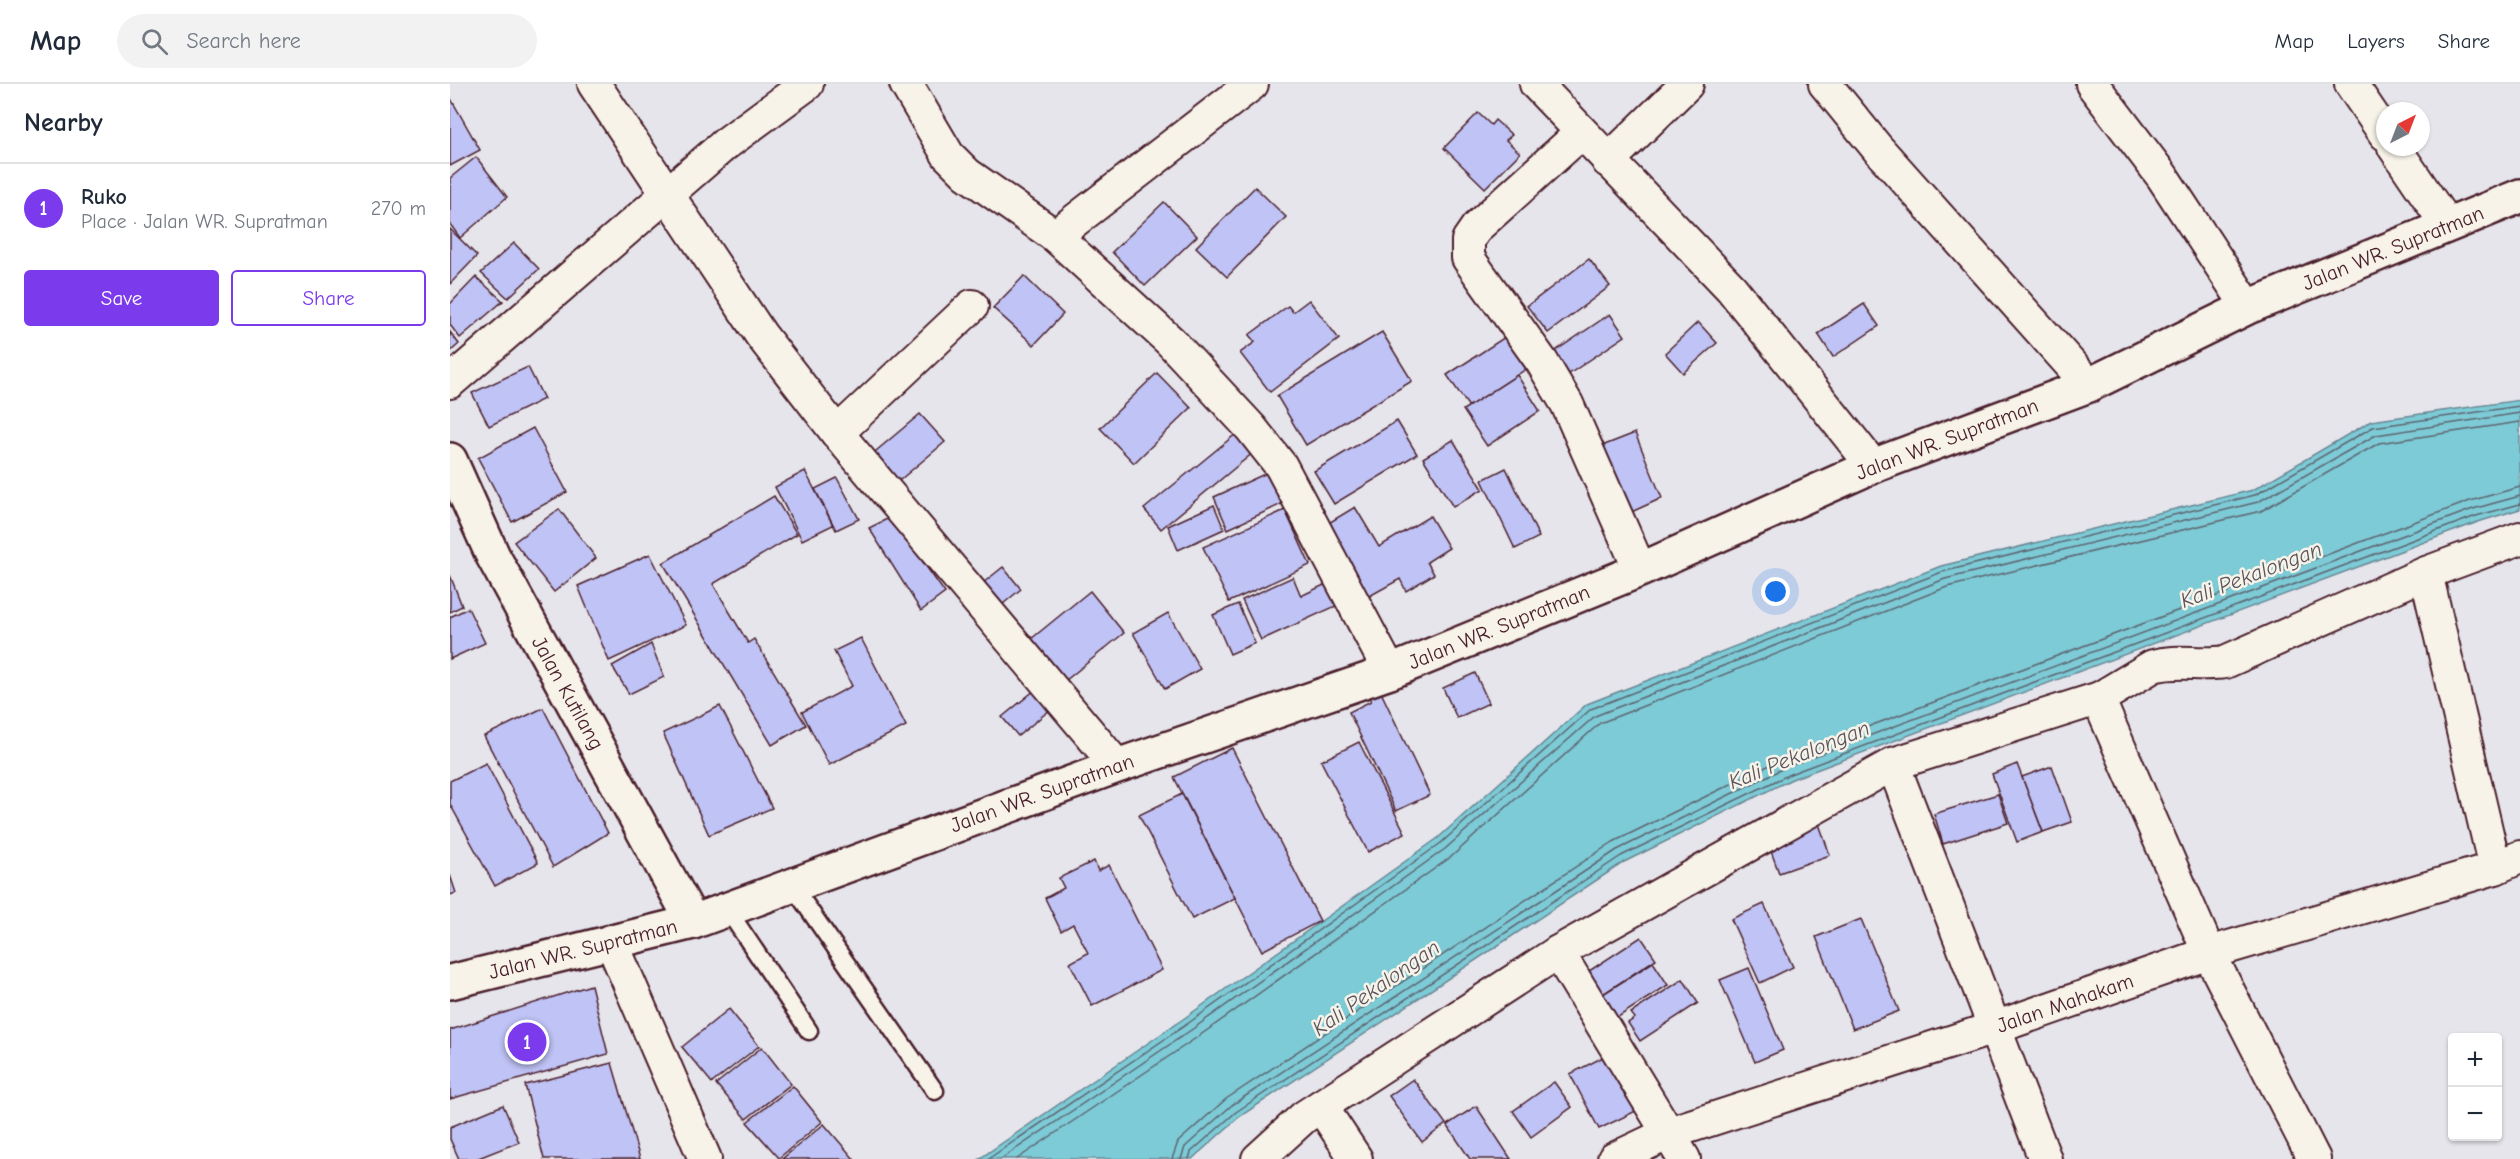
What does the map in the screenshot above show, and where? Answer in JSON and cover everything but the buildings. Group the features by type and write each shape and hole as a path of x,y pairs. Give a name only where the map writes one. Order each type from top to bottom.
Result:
{"street":[{"path":"594,84 761,335 837,433 1117,765"},
{"path":"450,382 724,145 807,84"},
{"path":"906,84 948,155 960,168 1055,236 1170,341 1251,428 1281,466 1390,672"},
{"path":"1055,236 1252,84"},
{"path":"1536,84 1731,288 1873,466"},
{"path":"1608,161 1687,84"},
{"path":"1825,84 1878,148 2089,385"},
{"path":"2092,84 2162,176 2248,307"},
{"path":"2351,84 2376,121"},
{"path":"1581,133 1478,226 1468,240 1468,258 1542,362 1567,404 1640,570"},
{"path":"2400,156 2447,225"},
{"name":"Jalan WR. Supratman","path":"450,982 693,921 1117,765 1390,672 1640,570 1873,466 2089,385 2248,307 2520,196"},
{"path":"837,433 972,306"},
{"name":"Jalan Kutilang","path":"450,460 493,556 693,921"},
{"path":"1258,1159 1304,1117 1558,952 1893,764 2100,698 2153,666 2169,662 2209,665 2225,662 2426,573 2520,538"},
{"path":"2426,573 2507,862"},
{"path":"2100,698 2100,703 2209,953 2314,1159"},
{"path":"1893,764 2045,1159"},
{"name":"Jalan Mahakam","path":"1614,1159 1676,1146 1994,1028 2209,953 2507,862"},
{"path":"610,941 705,1159"},
{"path":"1558,952 1676,1146"},
{"path":"1321,1106 1356,1159"}],"lane":[{"path":"794,884 801,898 935,1091"},
{"path":"727,909 808,1031"}],"water":[{"name":"Kali Pekalongan","path":"2520,400 2520,509 2478,522 1792,779 1624,862 1239,1117 1192,1159 979,1159 1186,1017 1438,838 1587,704 1941,566 2253,490 2371,421"}],"place":[{"name":"Ruko","path":"527,1042"}]}
